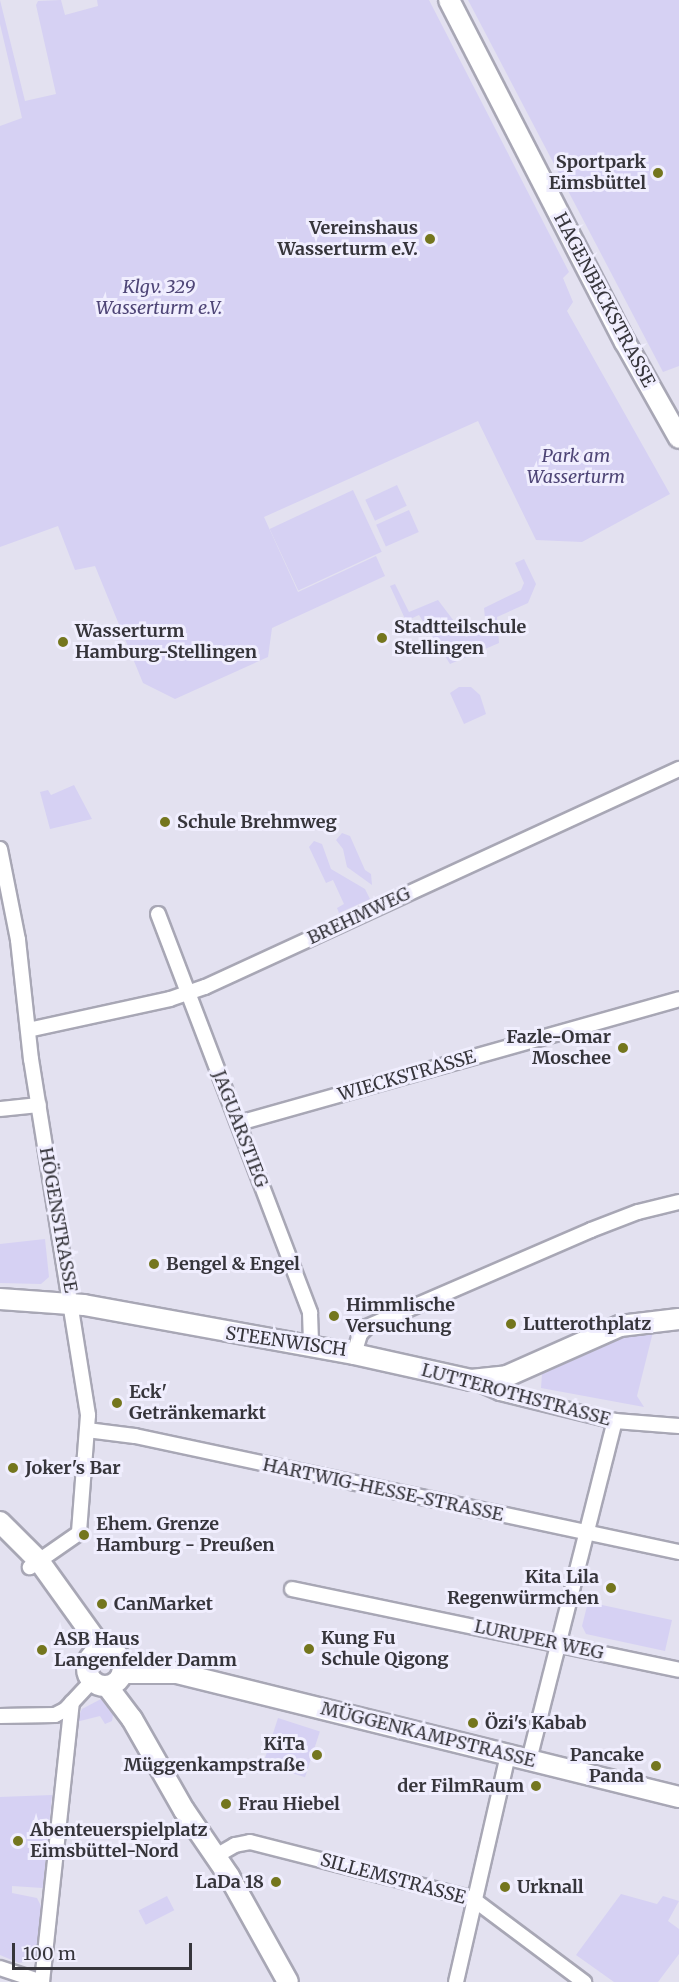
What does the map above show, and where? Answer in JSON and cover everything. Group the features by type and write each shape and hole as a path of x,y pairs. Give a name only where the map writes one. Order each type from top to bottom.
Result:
{"street":[{"name":"HAGENBECKSTRASSE","path":"449,0 625,342 679,438"},
{"name":"BREHMWEG","path":"28,1030 190,993 679,769"},
{"name":"HÖGENSTRASSE","path":"0,849 18,940 39,1105 72,1303 87,1430 80,1533 35,1564"},
{"name":"JAGUARSTIEG","path":"158,914 310,1313 310,1347"},
{"name":"WIECKSTRASSE","path":"239,1123 679,999"},
{"path":"0,1109 39,1105"},
{"name":"STEENWISCH","path":"0,1299 72,1303 354,1354 360,1334 367,1327 591,1230 638,1212 679,1202"},
{"path":"471,1380 507,1376 620,1326 679,1319"},
{"name":"LUTTEROTHSTRASSE","path":"354,1354 471,1380 500,1393 615,1421 679,1426"},
{"path":"529,1760 615,1421"},
{"name":"HARTWIG-HESSE-STRASSE","path":"87,1430 127,1435 679,1552"},
{"path":"0,1524 35,1564 102,1654 110,1680 132,1719 184,1810 216,1856 288,1982"},
{"name":"LURUPER WEG","path":"292,1589 679,1670"},
{"path":"102,1654 87,1671 110,1680"},
{"name":"MÜGGENKAMPSTRASSE","path":"102,1654 679,1797"},
{"name":"MÜGGENKAMPSTRASSE","path":"110,1680 177,1673"},
{"path":"0,1716 49,1716 110,1680"},
{"path":"0,1968 42,1982 72,1703"},
{"path":"456,1982 473,1899 508,1755"},
{"name":"SILLEMSTRASSE","path":"216,1856 235,1845 250,1842 473,1899 584,1982"}],"green space":[{"path":"0,0 25,101 56,94 36,5 38,1 61,0 65,15 98,6 97,0 429,0 569,272 563,278 573,302 567,311 670,494 582,542 536,540 478,421 264,517 298,592 376,556 385,576 272,628 268,657 175,699 143,683 95,566 75,570 58,526 0,547 0,126 22,118 0,24"},
{"path":"468,0 679,0 679,366 663,372"},
{"path":"397,485 407,506 375,521 365,500"},
{"path":"353,490 382,552 298,591 270,529"},
{"path":"409,510 419,532 386,547 376,525"},
{"path":"524,559 536,584 528,603 497,617 499,643 450,664 419,615 406,621 390,586 395,584 409,612 438,600 466,637 486,629 484,608 521,590 524,583 515,563"},
{"path":"459,687 471,687 480,695 486,714 464,724 450,693"},
{"path":"74,785 92,819 50,829 40,792 48,790 51,795"},
{"path":"342,833 350,836 365,870 371,874 372,885 347,867 343,849 336,840"},
{"path":"314,841 322,844 331,869 365,889 370,899 339,913 337,908 344,904 333,880 326,883 309,847"},
{"path":"45,1239 49,1277 41,1284 0,1283 0,1244"},
{"path":"653,1332 637,1396 644,1407 541,1388 542,1374 625,1337"},
{"path":"588,1602 672,1620 665,1651 586,1634 582,1626"},
{"path":"101,1699 113,1715 112,1721 105,1724 100,1716 76,1722 82,1709"},
{"path":"278,1718 320,1732 305,1777 263,1764"},
{"path":"52,1795 43,1888 12,1886 12,1893 37,1898 41,1906 36,1960 19,1963 0,1955 0,1797"},
{"path":"621,1894 657,1904 663,1896 679,1901 668,1921 679,1929 679,1954 658,1982 614,1982 576,1955"},
{"path":"167,1896 174,1910 146,1925 138,1911"}],"place":[{"name":"Sportpark Eimsbüttel","path":"658,173"},
{"name":"Vereinshaus Wasserturm e.V.","path":"430,239"},
{"name":"Stadtteilschule Stellingen","path":"382,638"},
{"name":"Wasserturm Hamburg-Stellingen","path":"63,642"},
{"name":"Schule Brehmweg","path":"165,822"},
{"name":"Fazle-Omar Moschee","path":"623,1048"},
{"name":"Bengel & Engel","path":"154,1264"},
{"name":"Himmlische Versuchung","path":"334,1316"},
{"name":"Lutterothplatz","path":"511,1324"},
{"name":"Eck' Getränkemarkt","path":"117,1403"},
{"name":"Joker's Bar","path":"13,1468"},
{"name":"Ehem. Grenze Hamburg - Preußen","path":"84,1535"},
{"name":"Kita Lila Regenwürmchen","path":"611,1588"},
{"name":"CanMarket","path":"102,1604"},
{"name":"Kung Fu Schule Qigong","path":"309,1649"},
{"name":"ASB Haus Langenfelder Damm","path":"42,1650"},
{"name":"Özi's Kabab","path":"473,1723"},
{"name":"KiTa Müggenkampstraße","path":"317,1755"},
{"name":"Pancake Panda","path":"656,1766"},
{"name":"der FilmRaum","path":"536,1786"},
{"name":"Frau Hiebel","path":"226,1804"},
{"name":"Abenteuerspielplatz Eimsbüttel-Nord","path":"18,1841"},
{"name":"LaDa 18","path":"276,1882"},
{"name":"Urknall","path":"505,1887"}],"park label":[{"name":"Klgv. 329 Wasserturm e.V.","path":"159,298"},
{"name":"Park am Wasserturm","path":"576,467"}]}
